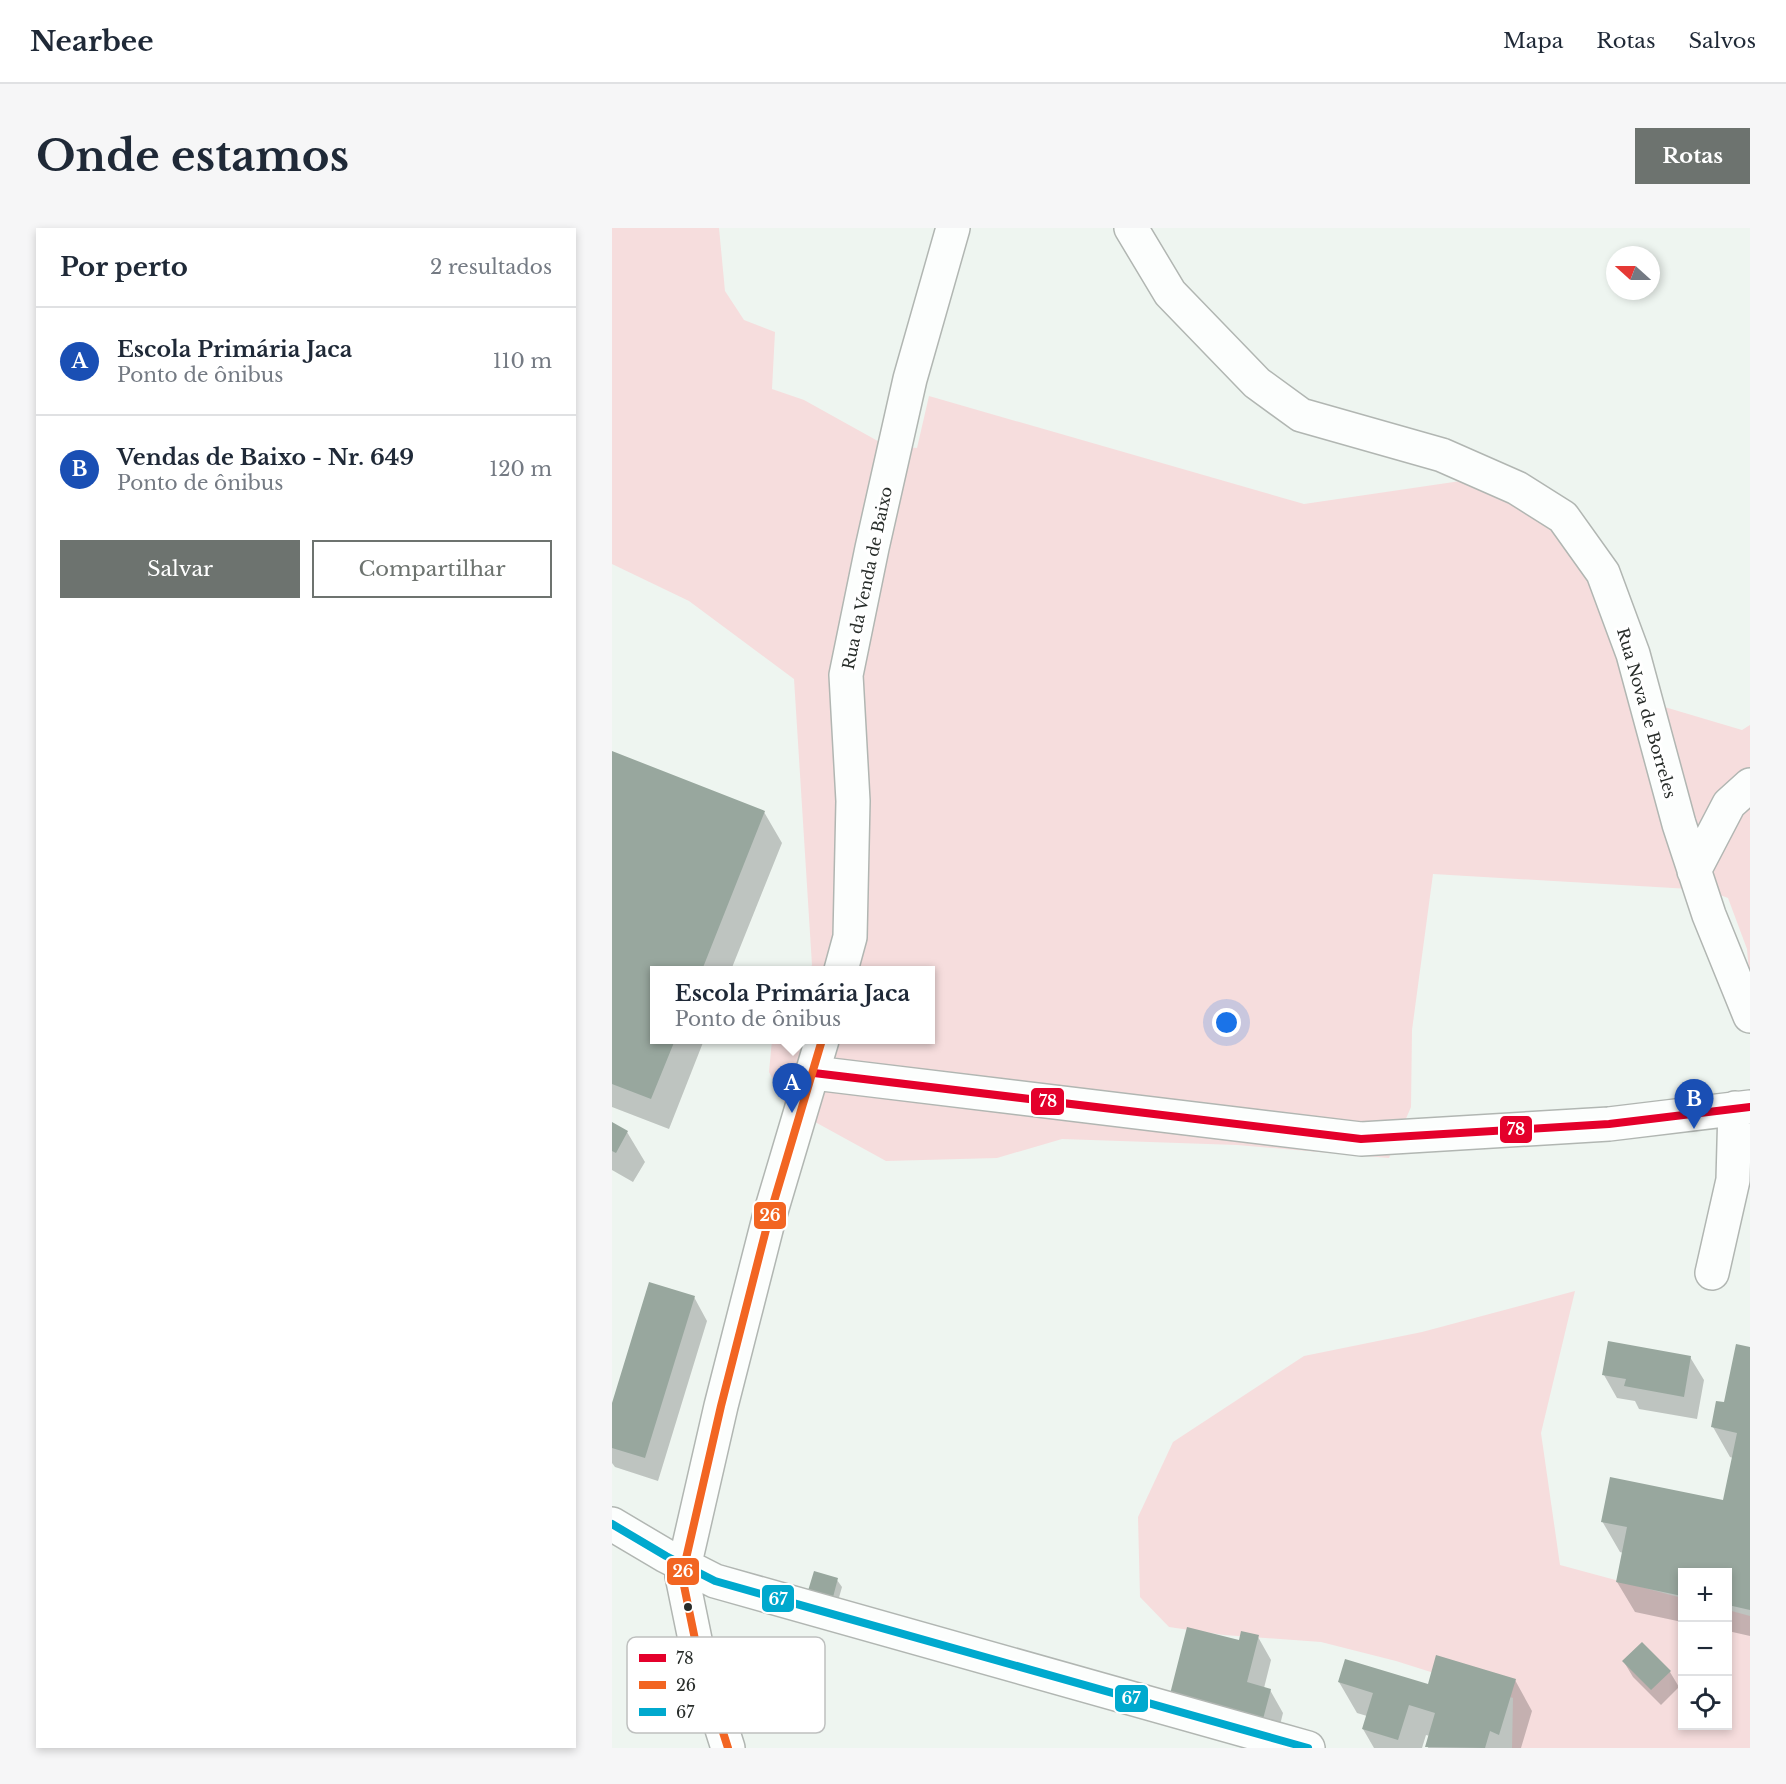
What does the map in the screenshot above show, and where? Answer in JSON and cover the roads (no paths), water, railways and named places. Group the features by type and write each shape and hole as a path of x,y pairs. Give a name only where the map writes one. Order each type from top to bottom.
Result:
{"street":[{"name":"Rua da Venda de Baixo","path":"842,966 850,937 853,801 846,675 910,379 953,228"},
{"name":"Rua Nova de Borreles","path":"1131,228 1170,293 1257,382 1301,415 1442,455 1517,488 1563,517 1603,573 1633,654 1694,871 1750,1017"},
{"path":"1694,871 1730,804 1750,785"},
{"path":"695,1637 682,1576 684,1566 720,1406 769,1218 821,1044"},
{"path":"814,1073 1361,1139 1609,1124 1742,1108 1733,1180 1712,1273"},
{"path":"612,1524 684,1566 715,1581 1308,1748"},
{"path":"723,1733 728,1748"}],"place":[{"name":"Escola Primária Jaca","path":"792,1113"},
{"name":"Vendas de Baixo - Nr. 649","path":"1694,1129"}]}
